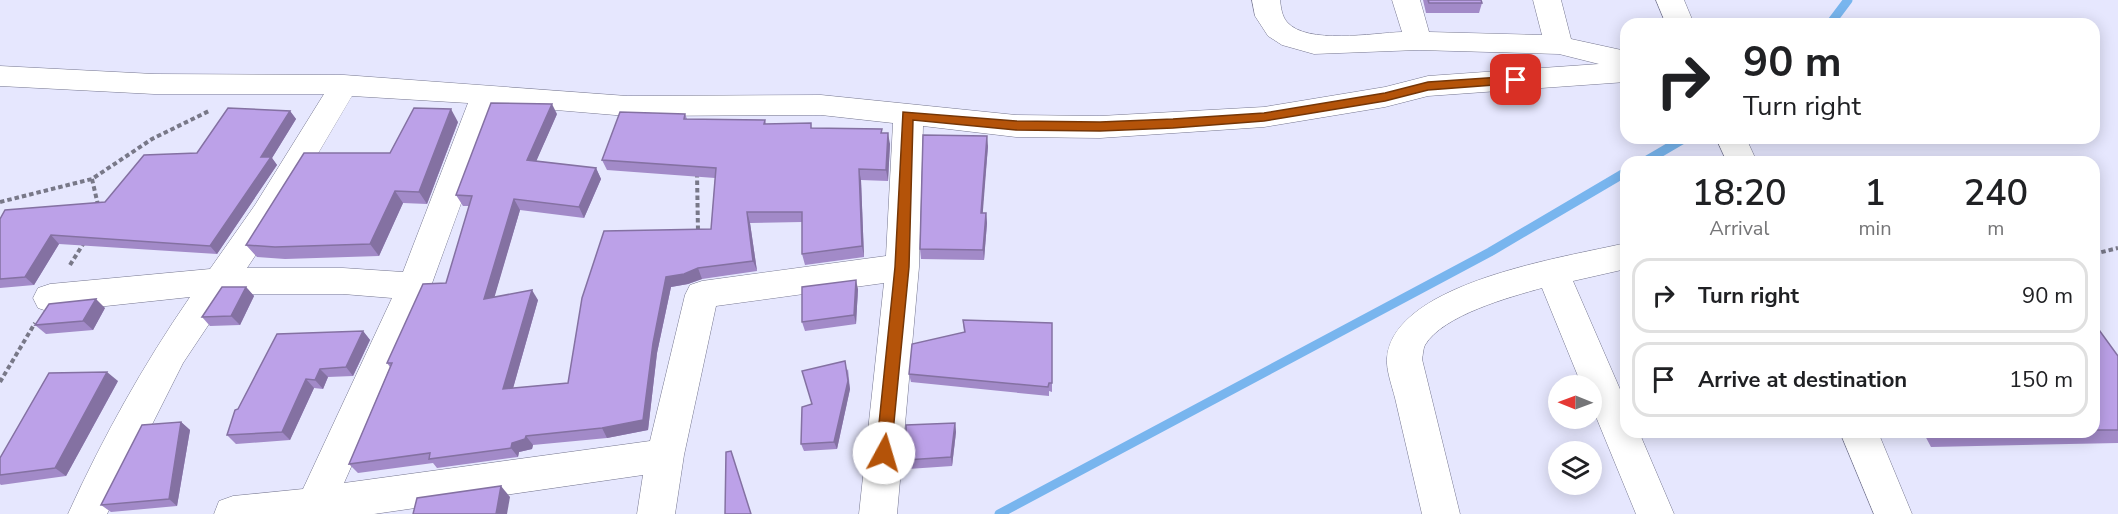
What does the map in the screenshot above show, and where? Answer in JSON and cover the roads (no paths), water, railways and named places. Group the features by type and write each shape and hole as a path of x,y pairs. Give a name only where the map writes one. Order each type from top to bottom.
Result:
{"street":[{"path":"1266,0 1269,16 1278,30 1292,38 1314,45 1418,41 1560,45 1620,60"},
{"path":"1406,0 1418,41"},
{"path":"1547,0 1560,45"},
{"path":"1670,0 1678,18"},
{"path":"0,76 154,84 344,85 627,106 821,105 1016,126 1100,127 1264,117 1385,97 1428,86 1620,72"},
{"path":"87,514 171,352 266,214 344,85"},
{"path":"315,505 414,286 486,94"},
{"path":"878,514 902,267 908,115"},
{"path":"1441,514 1404,359 1409,339 1431,316 1486,290 1620,257"},
{"path":"656,514 665,455 702,295 902,267"},
{"path":"1553,274 1620,432"},
{"path":"50,298 219,281 343,281 414,286"},
{"path":"1623,438 1655,514"},
{"path":"1861,438 1893,514"},
{"path":"233,514 315,505 665,455"}],"waterway":[{"path":"1834,18 1848,0"},
{"path":"1654,156 1675,144"},
{"path":"999,514 1490,252 1620,176"}]}
